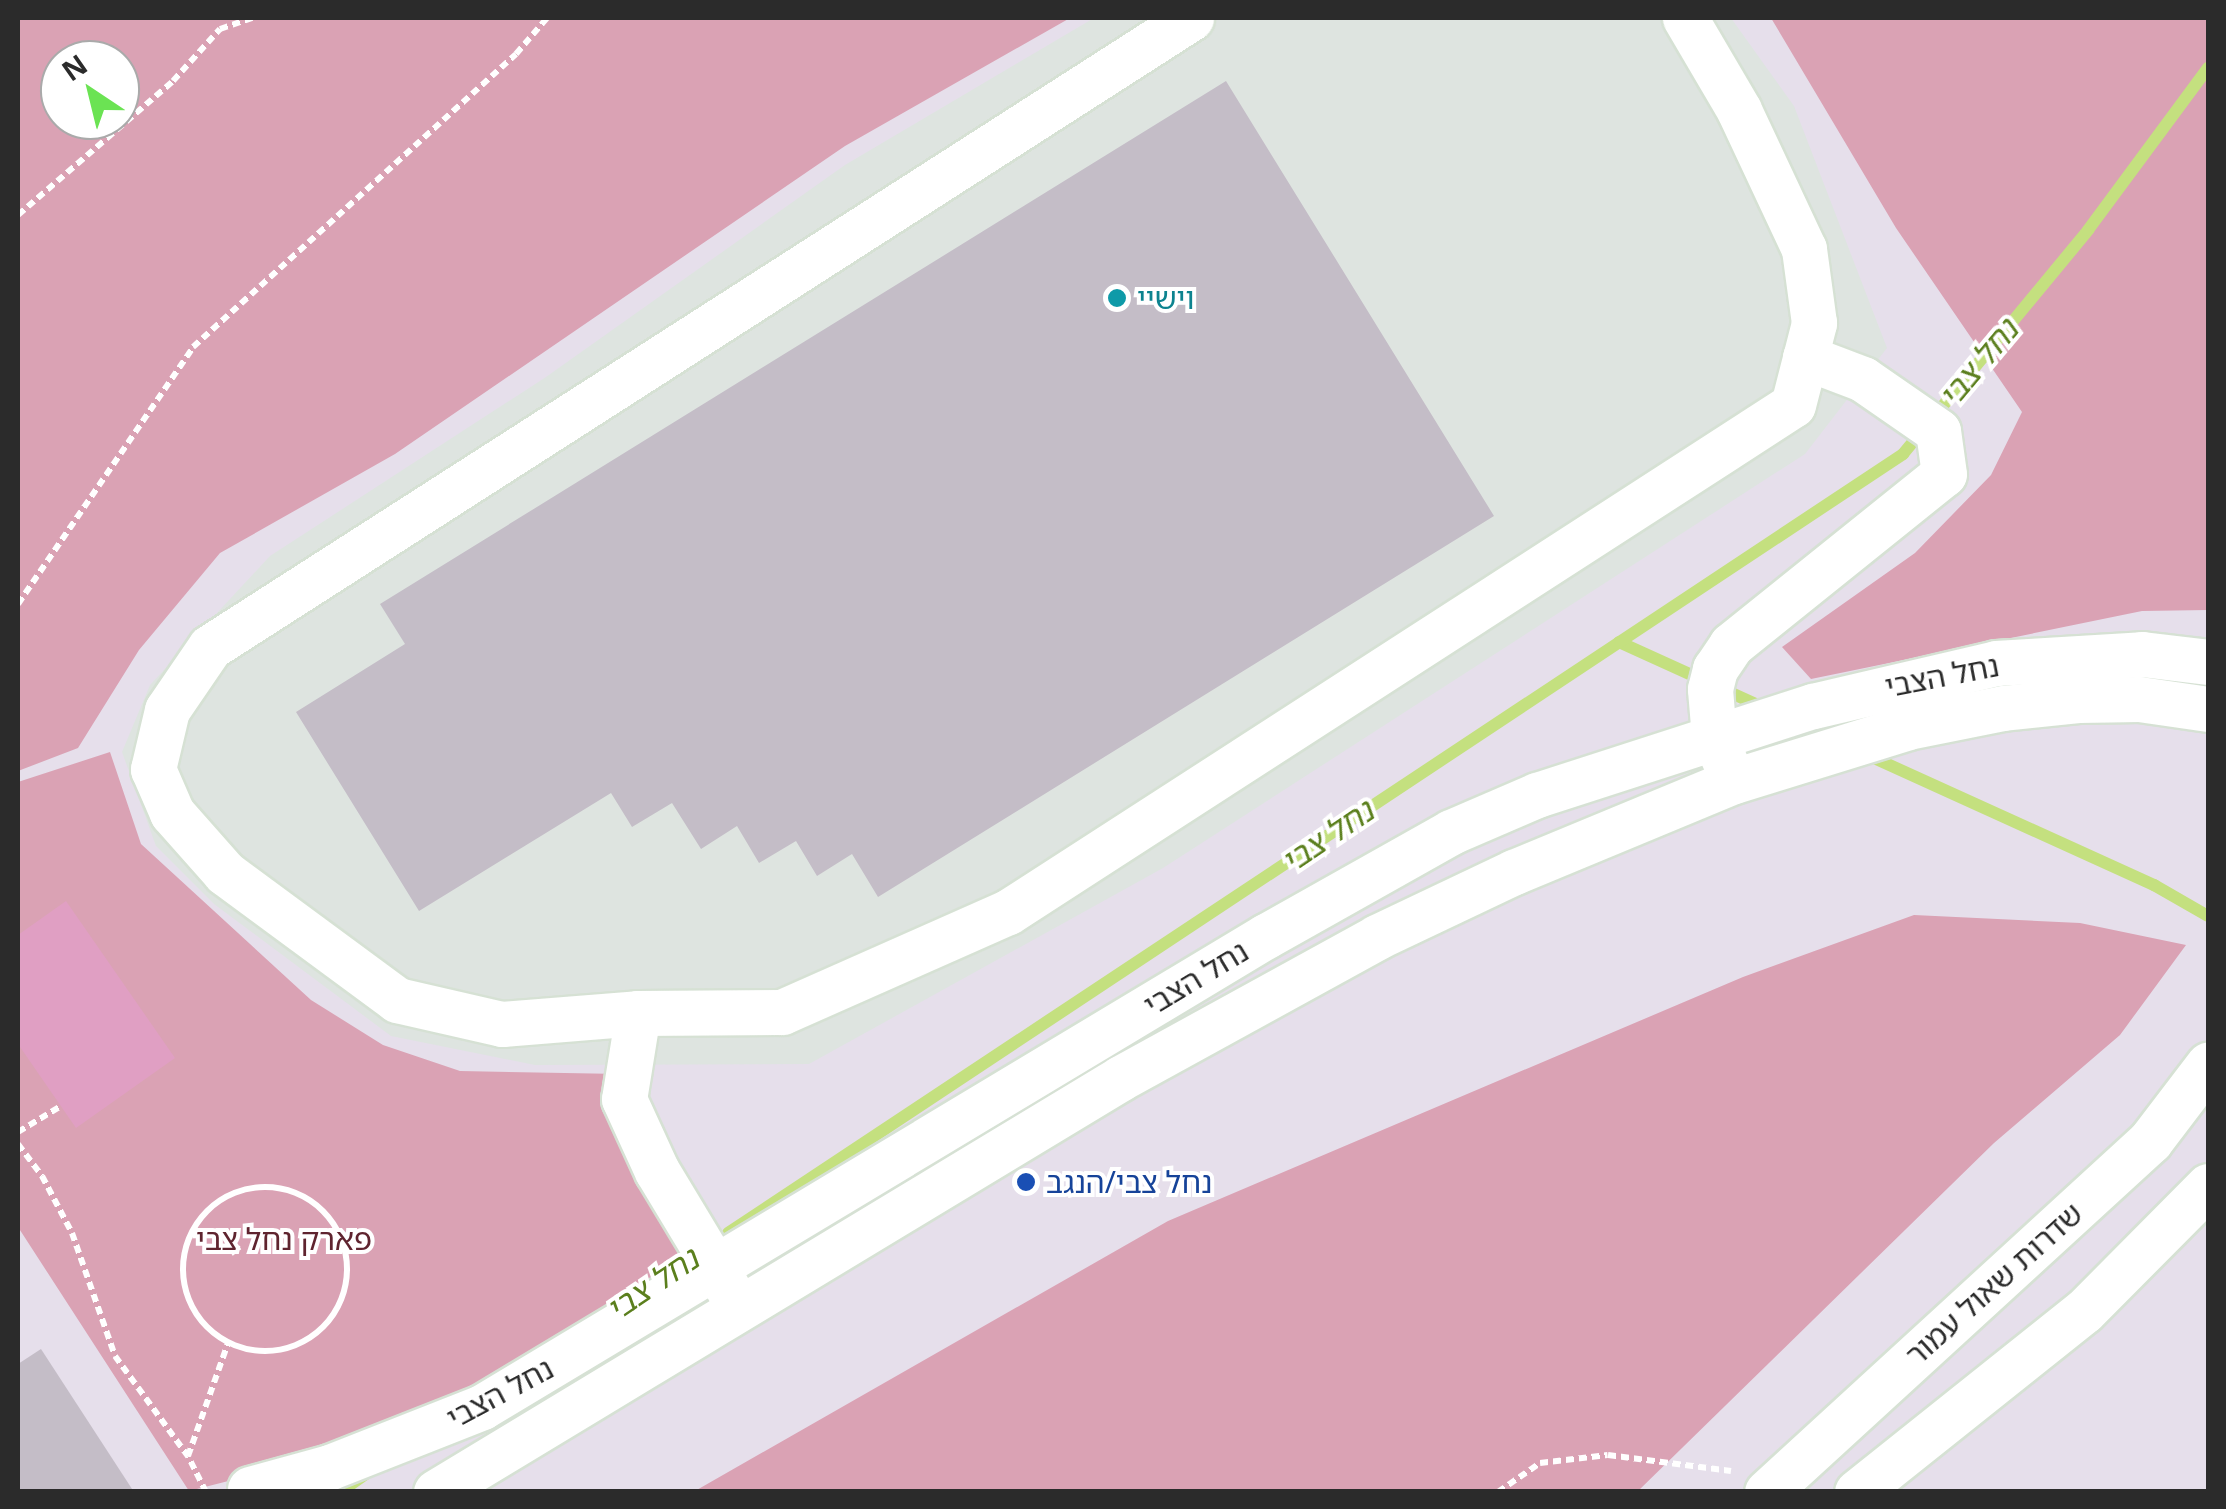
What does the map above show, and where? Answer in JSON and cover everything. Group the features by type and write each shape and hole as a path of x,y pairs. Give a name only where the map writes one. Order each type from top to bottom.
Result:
{"street":[{"path":"1191,18 210,647 166,710 153,768 172,813 226,872 397,1000 502,1024 638,1013 782,1012 1008,912 1793,404 1814,323 1804,249 1739,110 1685,18"},
{"path":"1734,782 1714,737 1710,689 1715,669 1731,645 1944,474 1938,432 1863,379 1805,357"},
{"name":"נחל הצבי","path":"248,1491 330,1467 482,1407 1266,936 1450,832 1537,795 1898,682 1996,663 2142,654 2208,662"},
{"name":"נחל הצבי","path":"436,1492 984,1157 1377,937 1514,872 1734,782 1875,736 2003,708 2140,699 2208,708"},
{"path":"638,1013 624,1099 657,1170 738,1307"},
{"name":"שדרות שאול עמור","path":"1774,1484 2150,1140 2208,1065"},
{"path":"1857,1492 2084,1311 2208,1186"}],"path":[{"path":"18,215 174,82 220,29 252,18"},
{"path":"18,604 193,347 516,54 548,18"},
{"path":"18,1132 61,1106"},
{"path":"18,1144 42,1176 72,1233 115,1356 188,1456 206,1492"},
{"path":"256,1186 284,1188 308,1198 329,1216 343,1240 348,1268 343,1296 330,1320 309,1339 283,1350 255,1352 228,1343 206,1328 190,1306 182,1281 183,1254 192,1230 208,1208 231,1193 256,1186"},
{"path":"188,1456 228,1343"},
{"path":"1498,1492 1540,1463 1608,1455 1774,1484"}],"shaded area":[{"path":"1094,18 1731,18 1794,106 1887,348 1805,454 1163,868 809,1064 535,1065 391,1036 214,904 156,846 122,752 150,685 270,556 546,377 845,165"},
{"path":"66,901 175,1058 76,1128 18,1044 18,935"}],"green space":[{"path":"18,18 1070,18 845,146 395,454 220,553 139,650 78,748 18,771"},
{"path":"1771,18 2208,18 2208,610 2142,611 1811,679 1782,647 1915,553 1991,475 2022,412 1896,228"},
{"name":"פארק נחל צבי","path":"110,752 141,844 311,1000 383,1045 460,1071 621,1074 698,1263 513,1376 276,1469 189,1491 18,1227 18,782"},
{"path":"1914,915 2080,923 2186,945 2120,1035 1994,1143 1638,1491 695,1491 1168,1221 1743,977"}],"building":[{"name":"וישיי","path":"1226,81 1494,516 878,897 852,854 817,876 796,841 759,863 737,826 701,849 672,803 632,827 611,793 419,911 296,712 405,644 380,604"},
{"path":"41,1349 134,1492 18,1492 18,1364"}],"waterway":[{"name":"נחל צבי","path":"728,1233 1903,454 2088,230 2208,68"},
{"path":"1619,642 1767,709"},
{"path":"1863,753 2154,885 2208,916"},
{"name":"נחל צבי","path":"340,1492 366,1474"}],"place":[{"name":"וישיי","path":"1117,298"},
{"name":"נחל צבי/הנגב","path":"1026,1182"}]}
